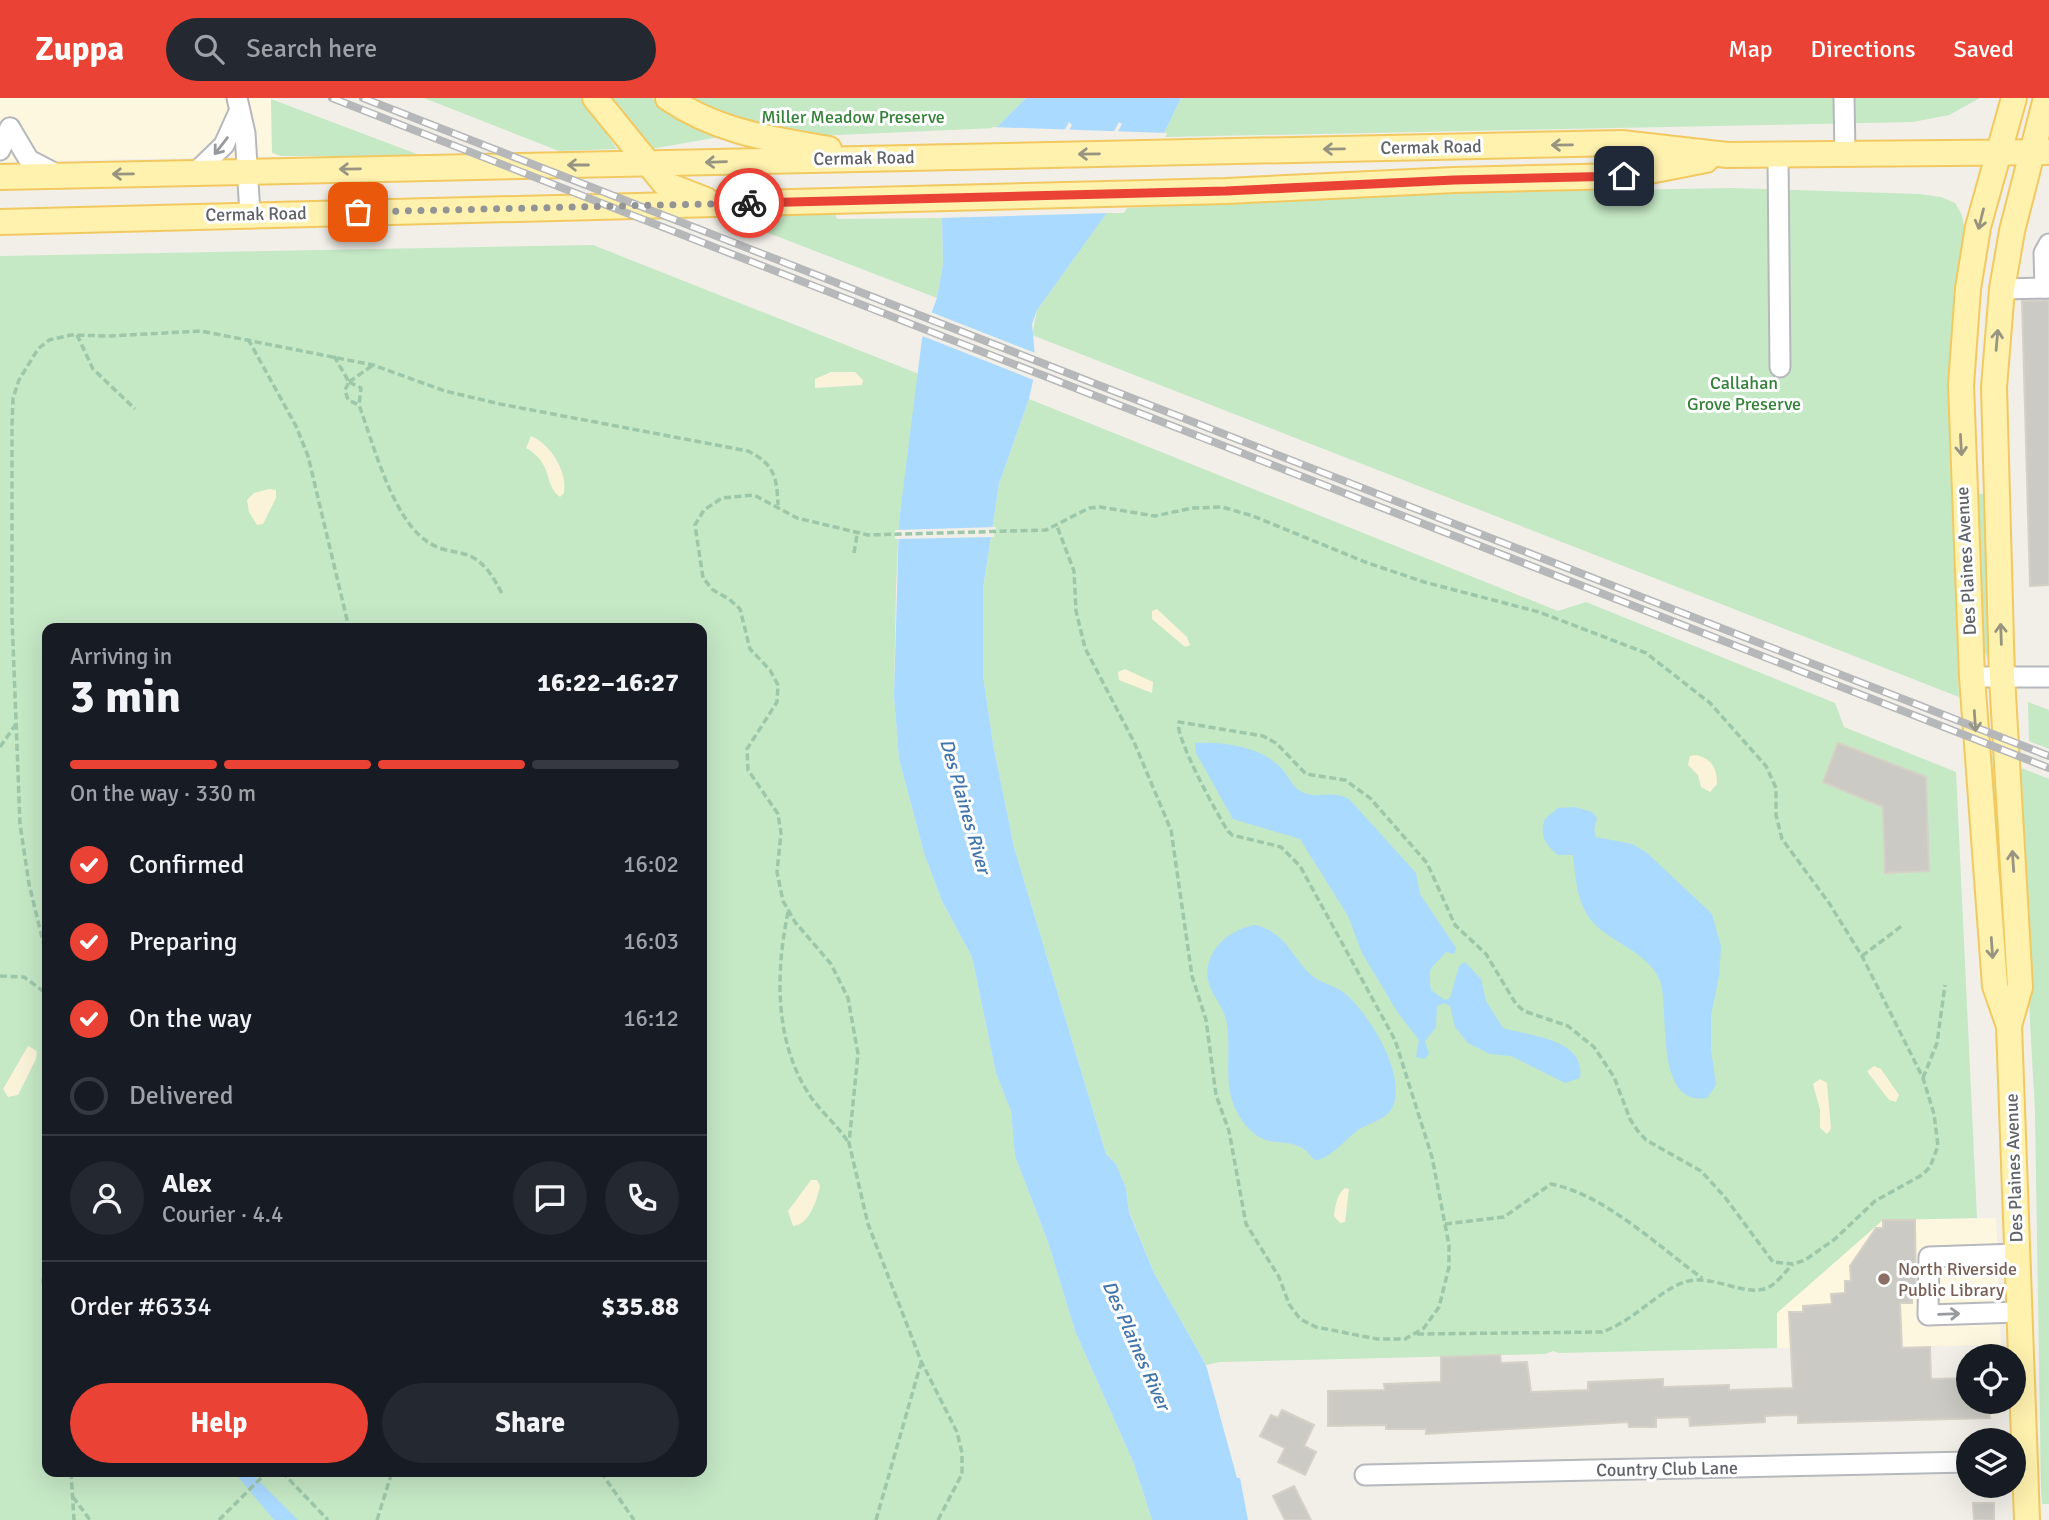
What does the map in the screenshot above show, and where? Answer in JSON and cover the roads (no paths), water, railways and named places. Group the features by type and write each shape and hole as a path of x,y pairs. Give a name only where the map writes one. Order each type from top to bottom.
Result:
{"main road":[{"path":"595,98 646,164 665,184 684,194 723,204"},
{"path":"667,98 694,114 745,135 882,158"},
{"name":"Des Plaines Avenue","path":"2014,98 1979,227 1968,289 1961,374 1960,433 1972,677 1995,986 2009,1026 2019,1312 2019,1428"},
{"name":"Des Plaines Avenue","path":"2009,1026 2020,986 2013,677 1993,429 2002,289 2012,231 2041,152 2046,98"},
{"name":"Cermak Road","path":"0,177 1622,144 1727,155 2041,152"},
{"name":"Cermak Road","path":"0,222 1135,194 1624,176 1727,155"},
{"name":"Des Plaines Avenue","path":"2024,1498 2027,1520"}],"street":[{"path":"1844,98 1846,155"},
{"path":"238,106 245,133 250,214"},
{"path":"195,173 224,145 238,106"},
{"path":"0,150 10,128 29,160 60,176"},
{"path":"1778,155 1780,367"},
{"path":"2002,289 2047,288 2044,253 2049,244"},
{"path":"1972,677 2049,677"},
{"path":"2013,677 2049,690"},
{"path":"2017,1254 1929,1257 1928,1315 2019,1312"},
{"name":"Country Club Lane","path":"1364,1475 1956,1462"}],"water":[{"name":"Des Plaines River","path":"1026,98 1181,98 1164,133 1037,310 1032,324 1036,367 1029,399 999,484 983,589 983,675 993,744 1014,847 1106,1154 1116,1164 1126,1188 1129,1212 1154,1273 1206,1365 1237,1478 1240,1478 1248,1520 1152,1520 1134,1464 1075,1331 1048,1242 1015,1156 1011,1111 996,1073 972,957 942,901 924,853 899,759 894,696 899,521 922,339 937,298 943,264 942,218 996,128","holes":["1069,122 1072,125 1024,215 1019,215","1119,122 1122,124 1074,214 1070,214"]},
{"path":"1195,743 1217,743 1252,750 1284,771 1302,792 1349,799 1416,873 1420,894 1456,948 1454,954 1446,952 1431,968 1431,990 1445,1000 1450,998 1459,966 1465,962 1481,979 1486,1001 1503,1028 1554,1041 1565,1047 1574,1054 1579,1065 1580,1078 1565,1083 1511,1056 1490,1054 1468,1043 1455,1027 1450,1006 1445,1003 1437,1006 1436,1027 1425,1041 1429,1054 1424,1059 1416,1057 1419,1040 1398,1013 1362,953 1348,916 1300,839 1233,819 1196,753"},
{"path":"1575,807 1592,812 1597,818 1594,829 1596,837 1632,844 1646,852 1712,914 1721,947 1719,976 1711,1015 1711,1049 1716,1085 1707,1098 1690,1097 1678,1087 1671,1072 1663,994 1654,971 1647,962 1592,921 1580,898 1573,855 1558,855 1544,839 1545,819 1558,808"},
{"path":"1255,925 1280,938 1313,977 1343,992 1353,1001 1373,1028 1390,1061 1396,1093 1390,1111 1358,1130 1332,1153 1320,1159 1315,1160 1296,1145 1259,1137 1243,1122 1232,1098 1228,1074 1227,1024 1224,1012 1210,986 1208,969 1220,943 1236,931"},
{"path":"238,1477 255,1477 298,1520 274,1520"}],"railway":[{"path":"332,98 2049,768"},
{"path":"363,98 2049,756"}],"place":[{"name":"North Riverside Public Library","path":"1884,1279"}],"park label":[{"name":"Miller Meadow Preserve","path":"853,117"},
{"name":"Callahan Grove Preserve","path":"1744,393"}]}
